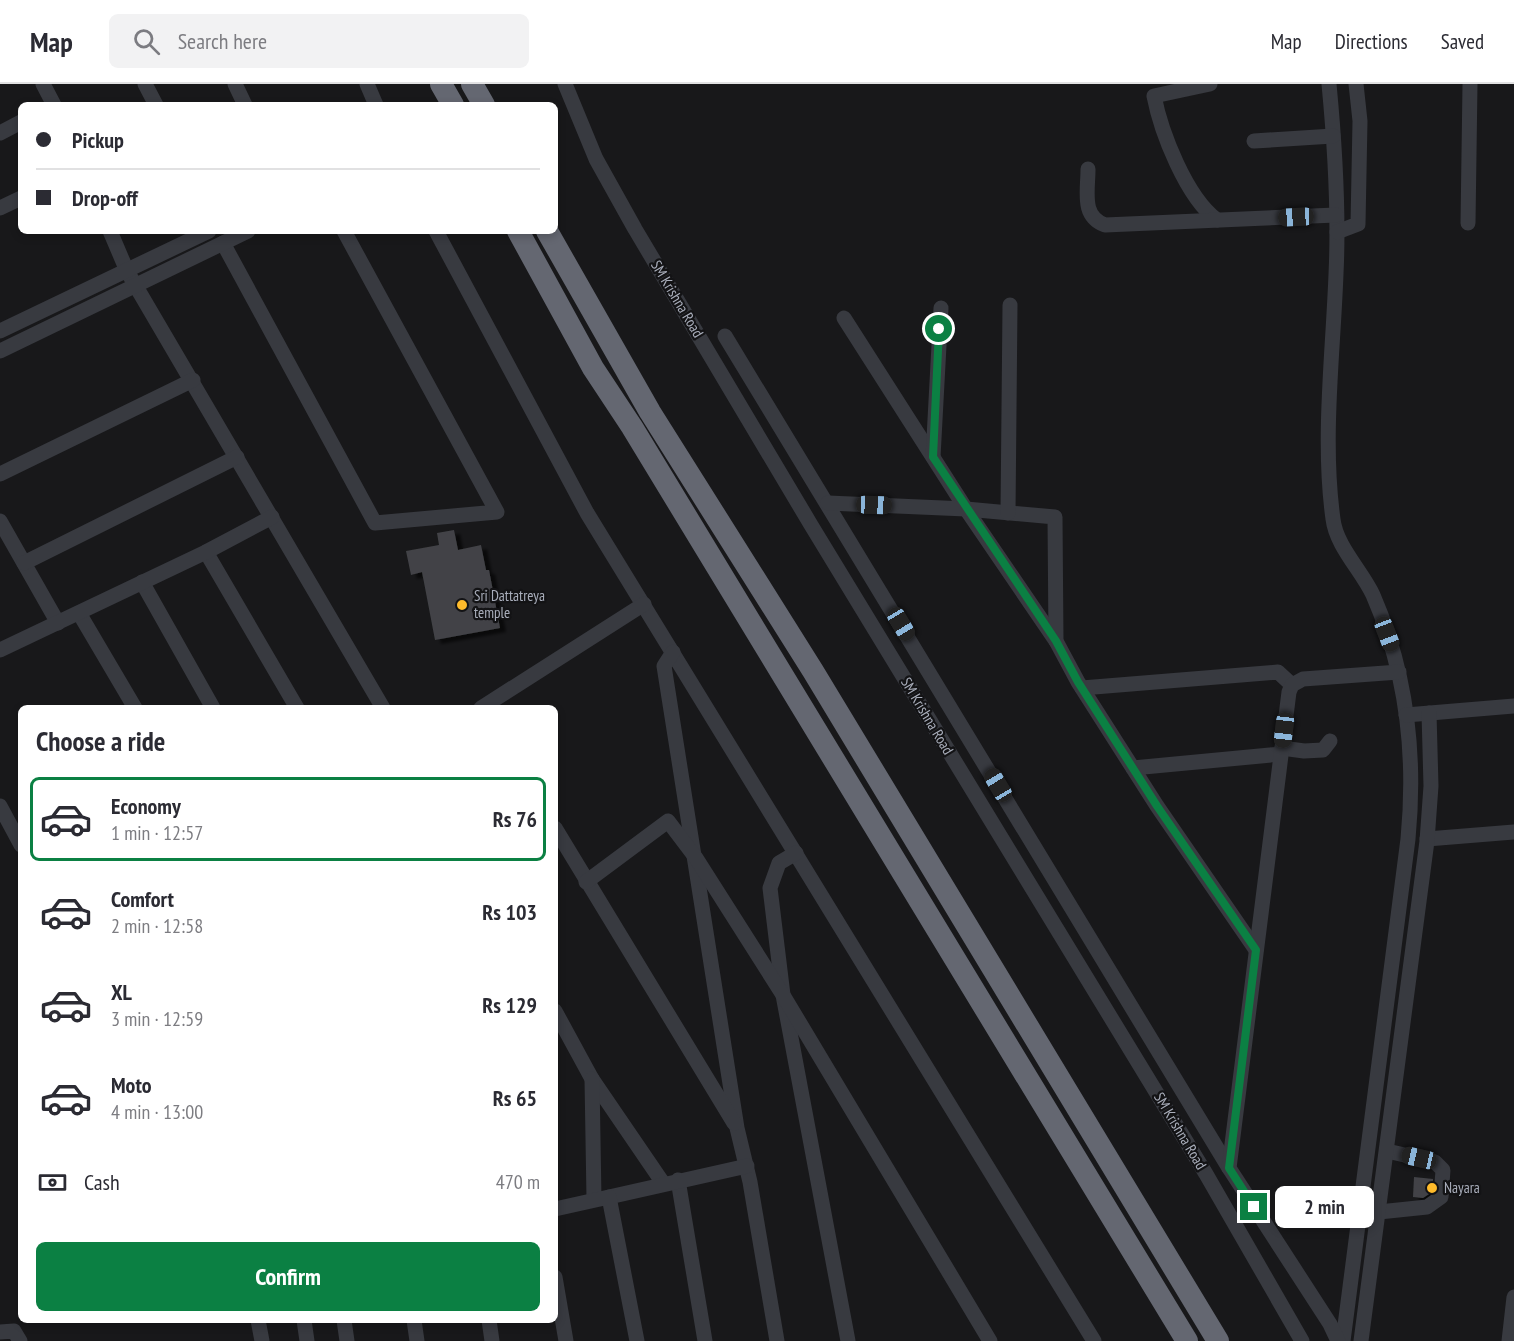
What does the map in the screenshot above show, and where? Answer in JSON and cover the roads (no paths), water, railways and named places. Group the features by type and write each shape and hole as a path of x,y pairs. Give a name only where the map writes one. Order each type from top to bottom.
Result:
{"highway":[{"path":"441,84 451,102"},
{"path":"472,84 482,102"},
{"path":"520,234 592,368 632,427 1187,1341"},
{"path":"549,234 650,412 813,671 1218,1341"}],"street":[{"path":"43,84 52,102"},
{"path":"146,84 155,102"},
{"path":"235,84 244,102"},
{"path":"367,84 374,102"},
{"name":"SM Krishna Road","path":"565,84 596,159 685,311 811,525 1206,1174 1302,1341"},
{"path":"1210,84 1154,96 1163,133 1203,207 1217,220"},
{"path":"1329,84 1336,214 1329,421 1333,522 1372,595 1395,653 1412,762 1410,822 1344,1341"},
{"path":"1336,232 1358,224 1360,120 1356,84"},
{"path":"1468,223 1470,84"},
{"path":"0,133 18,124"},
{"path":"1254,141 1333,136"},
{"path":"1088,169 1087,208 1095,221 1106,225 1336,214"},
{"path":"0,208 18,199"},
{"path":"111,234 127,271 381,705"},
{"path":"0,331 203,234"},
{"path":"0,351 242,234"},
{"path":"223,243 375,523 497,512 346,234"},
{"path":"438,234 587,513 1094,1341"},
{"path":"1008,513 1010,305"},
{"path":"933,457 940,308"},
{"path":"844,318 966,509 1056,641 1082,688 1133,768 1256,950"},
{"path":"725,336 1229,1168 1330,1323 1338,1341"},
{"path":"0,474 192,380"},
{"path":"24,563 237,457"},
{"path":"828,503 966,509 1055,517 1056,641"},
{"path":"0,650 206,552 272,517"},
{"path":"0,521 58,623"},
{"path":"206,552 295,705"},
{"path":"142,582 211,705"},
{"path":"488,705 644,604"},
{"path":"80,613 133,705"},
{"path":"673,652 664,666 737,1128 747,1166 777,1341"},
{"path":"1082,688 1278,672 1292,685"},
{"path":"1292,685 1304,679 1399,672"},
{"path":"1229,1168 1292,685"},
{"path":"1406,715 1514,706"},
{"path":"1361,1341 1427,839 1431,786 1429,713"},
{"path":"1133,768 1282,751 1323,750 1330,741"},
{"path":"0,806 18,840"},
{"path":"586,882 668,820 696,858 783,995 990,1341"},
{"path":"1427,839 1514,832"},
{"path":"558,833 737,1128"},
{"path":"796,853 779,863 770,888 783,995 848,1341"},
{"path":"558,1017 592,1079 663,1183"},
{"path":"592,1079 602,1198 637,1341"},
{"path":"1379,1212 1427,1207 1442,1197 1443,1170 1435,1162 1387,1151"},
{"path":"558,1208 747,1166"},
{"path":"678,1180 705,1341"},
{"path":"558,1294 566,1341"},
{"path":"1509,1341 1514,1297"},
{"path":"259,1323 262,1341"},
{"path":"304,1323 307,1341"},
{"path":"344,1323 347,1341"},
{"path":"414,1323 417,1341"},
{"path":"489,1323 492,1341"},
{"path":"845,1323 856,1341"},
{"path":"0,1332 14,1331 20,1341"}],"place":[{"name":"Sri Dattatreya temple","path":"462,605"},
{"name":"Nayara","path":"1432,1188"}]}
